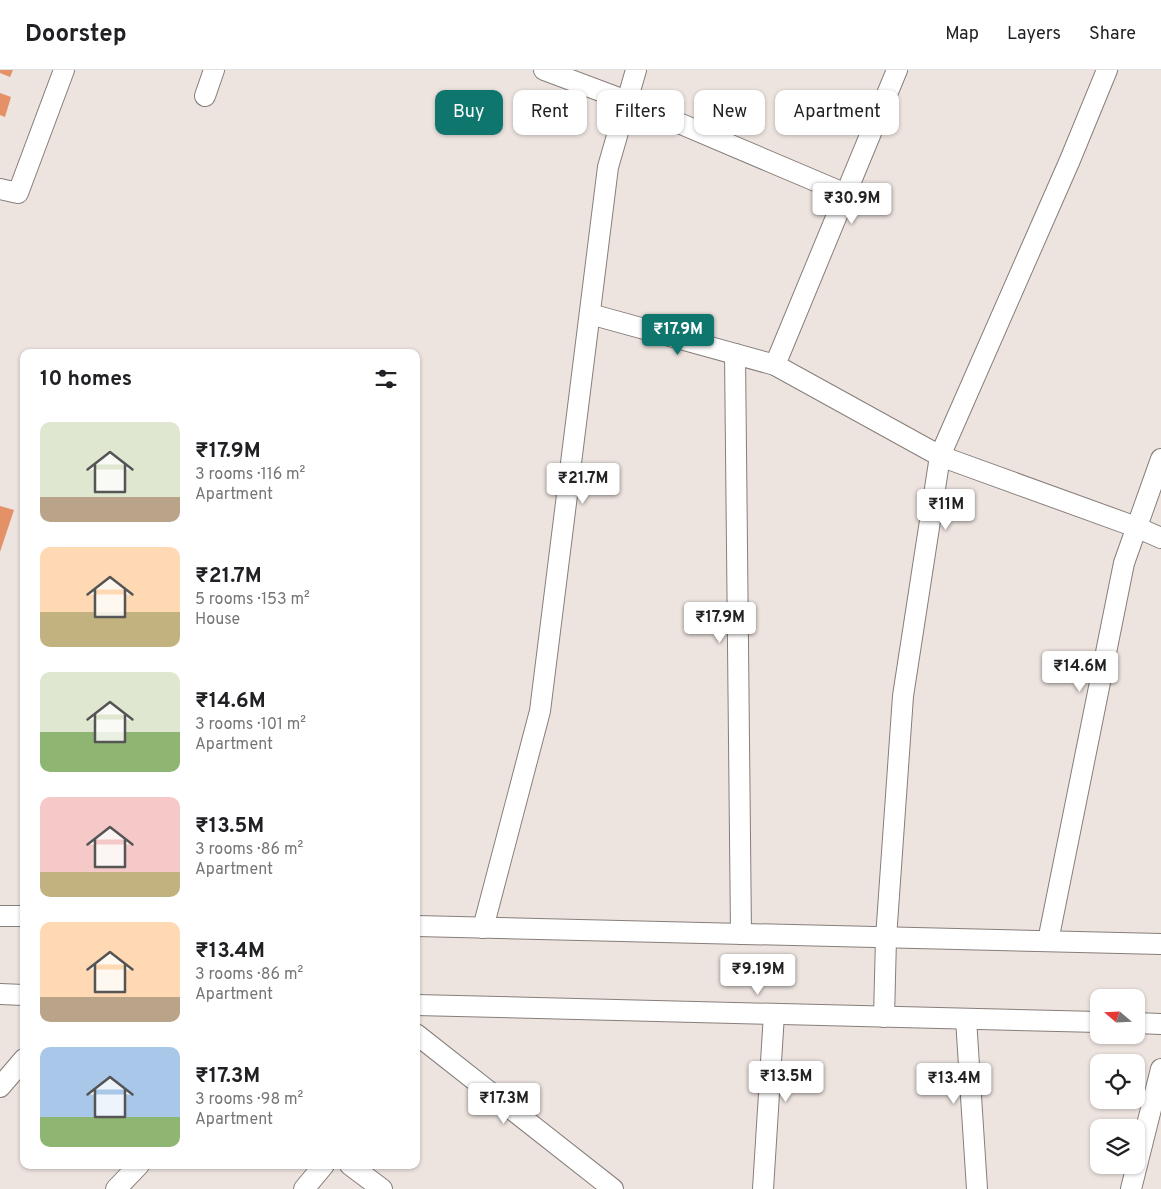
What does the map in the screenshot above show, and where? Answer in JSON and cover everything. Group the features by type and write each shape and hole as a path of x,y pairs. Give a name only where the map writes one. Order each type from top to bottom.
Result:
{"street":[{"path":"0,189 18,193 64,70"},
{"path":"205,96 214,70"},
{"path":"544,70 598,90"},
{"path":"630,90 636,70"},
{"path":"775,366 896,70"},
{"path":"884,1017 886,938 903,696 940,456 1070,160 1107,70"},
{"path":"684,125 846,194"},
{"path":"484,928 540,711 608,167 617,135"},
{"path":"590,314 775,366 940,456 1136,527 1161,538"},
{"path":"734,354 741,934"},
{"path":"1048,941 1124,562 1161,458"},
{"path":"0,916 20,916"},
{"path":"420,926 1161,944"},
{"path":"0,994 20,995"},
{"path":"420,1005 1090,1022"},
{"path":"763,1189 774,1014"},
{"path":"966,1019 977,1189"},
{"path":"1145,1023 1161,1024"},
{"path":"420,1037 613,1189"},
{"path":"0,1087 20,1064"},
{"path":"1131,1189 1161,1069"},
{"path":"116,1189 135,1169"},
{"path":"304,1189 321,1169"},
{"path":"355,1169 382,1189"}],"building":[{"path":"0,70 13,70 10,77 0,73"},
{"path":"0,93 11,97 5,117 0,115"},
{"path":"0,506 14,510 0,552"}]}
